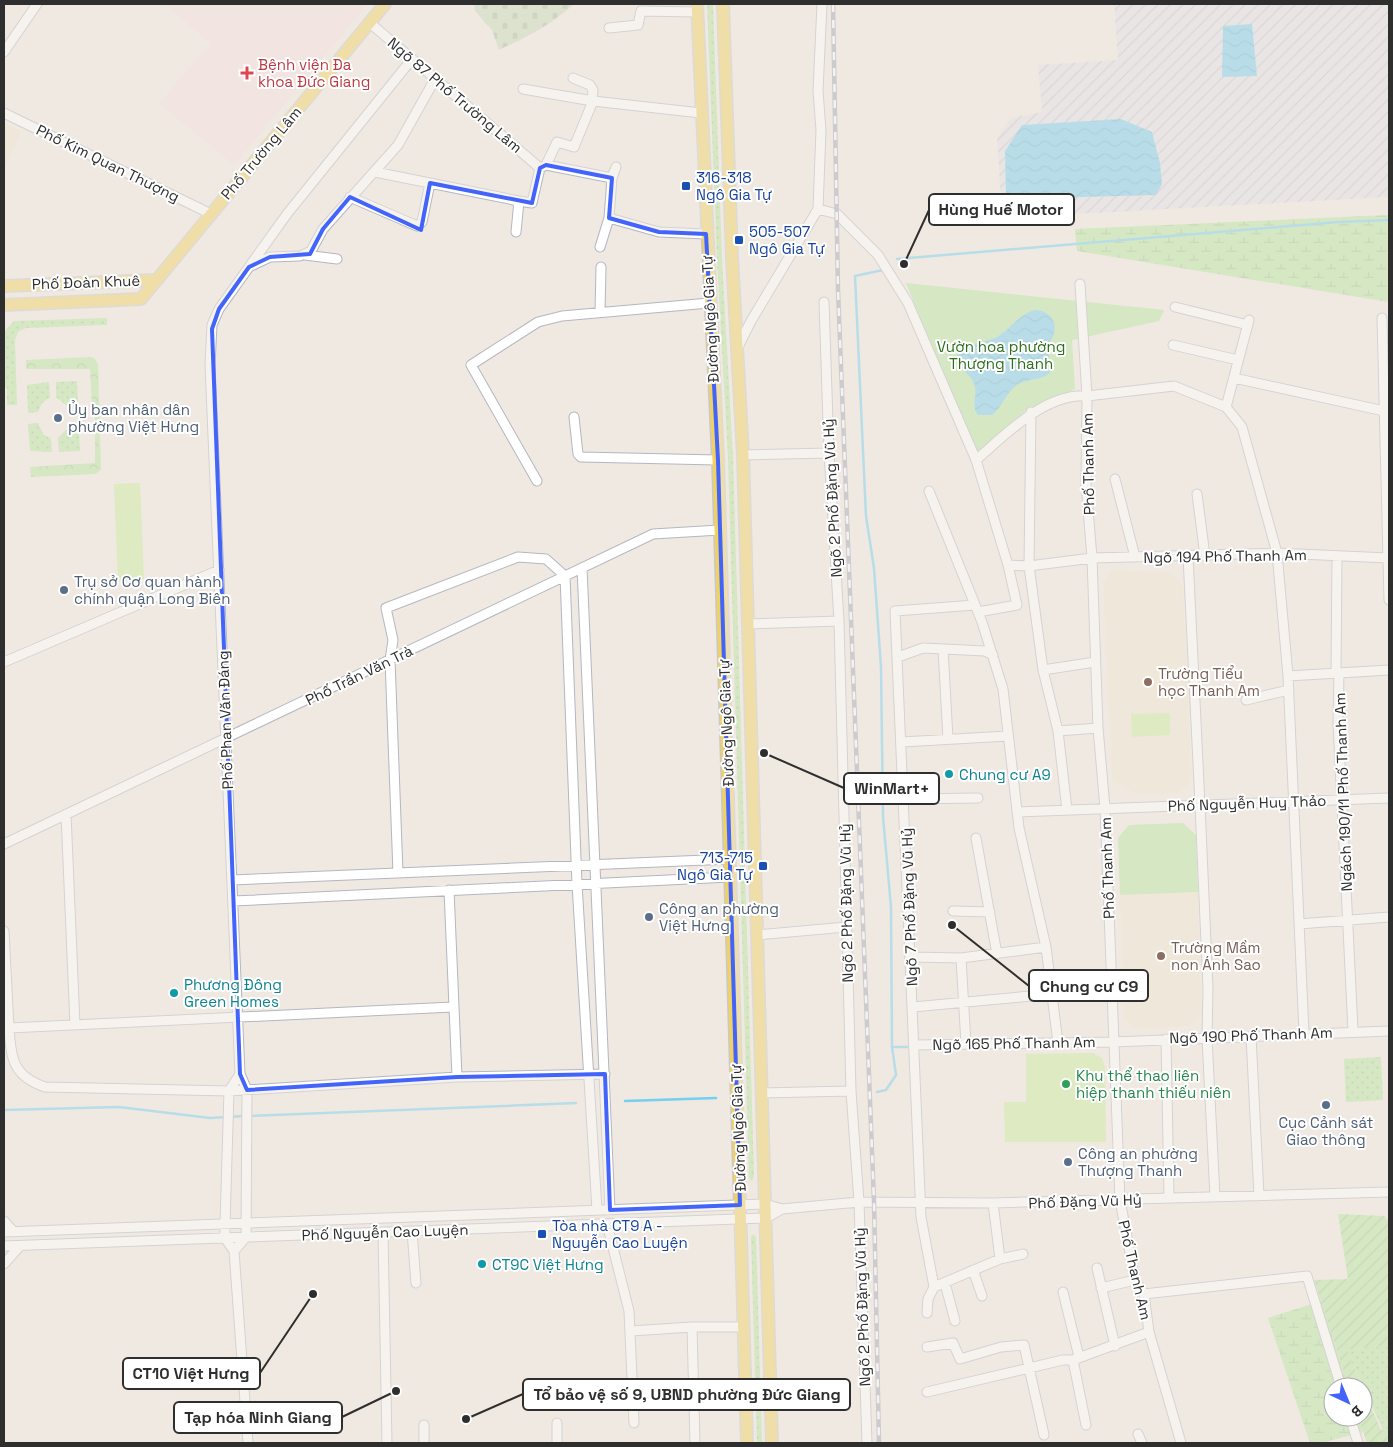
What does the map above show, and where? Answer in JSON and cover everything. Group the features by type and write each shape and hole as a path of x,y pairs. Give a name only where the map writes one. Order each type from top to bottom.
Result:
{"main road":[{"name":"Phố Trường Lâm","path":"157,280 385,4"},
{"name":"Đường Ngô Gia Tự","path":"723,4 743,456 772,1443"},
{"name":"Đường Ngô Gia Tự","path":"697,8 709,303 718,460 747,1443"},
{"name":"Phố Đoàn Khuê","path":"4,286 157,280"},
{"name":"Phố Đoàn Khuê","path":"4,305 141,299 157,280"}],"street":[{"path":"4,52 37,4"},
{"path":"738,347 751,321 818,209 821,130 818,92 822,4"},
{"path":"609,28 638,25 641,11 697,8"},
{"name":"Ngõ 87 Phố Trường Lâm","path":"370,23 435,79 543,166"},
{"name":"Phố Phan Văn Đáng","path":"246,1238 247,1090 240,1074 210,364 213,320 287,214 412,59"},
{"path":"374,172 532,203 543,166 557,142 574,147 592,101 593,90 590,85 573,78"},
{"path":"305,255 311,251 323,229 350,197 398,145 435,79"},
{"path":"523,89 592,101 701,112"},
{"name":"Phố Kim Quan Thượng","path":"4,113 211,214"},
{"path":"543,166 612,178"},
{"path":"600,247 609,218 612,178 616,167"},
{"path":"350,197 413,226 417,226 422,222 430,183"},
{"path":"516,232 518,201"},
{"path":"818,209 837,214 878,255 908,304 976,460 1008,565 1018,605 976,608"},
{"path":"609,218 659,232 706,234"},
{"path":"249,267 270,257 305,255 337,259"},
{"path":"600,312 601,267"},
{"name":"Phố Thanh Am","path":"1080,284 1087,396 1086,484 1092,558 1098,728 1105,808 1120,1200 1135,1280 1144,1294 1150,1332 1181,1443"},
{"name":"Ngõ 2 Phố Đặng Vũ Hỷ","path":"824,302 829,453 839,621 851,1091 859,1202 868,1443"},
{"path":"537,481 471,364 538,322 562,316 709,303"},
{"path":"1175,307 1248,322 1226,406"},
{"path":"1382,318 1389,600"},
{"path":"1173,345 1238,360"},
{"path":"1234,378 1384,411"},
{"path":"976,460 1031,412 1076,395 1087,396 1174,386 1226,406 1242,427 1277,553 1288,676 1304,1033"},
{"path":"1031,412 1029,566 1043,670 1058,731 1067,810"},
{"path":"574,417 579,456 718,460"},
{"path":"743,456 829,453"},
{"path":"1115,479 1135,557"},
{"path":"929,491 976,608 1003,689 1017,812 1046,947 1058,1043"},
{"path":"1197,494 1205,556"},
{"name":"Phố Trần Văn Trà","path":"4,844 653,534 720,530"},
{"name":"Ngõ 194 Phố Thanh Am","path":"1008,565 1029,566 1092,558 1277,553 1388,558"},
{"path":"1188,556 1208,989 1207,1038 1215,1197"},
{"path":"398,873 390,660 393,640 386,608 518,557 546,559 565,576 576,865 597,1210"},
{"name":"Ngách 190/11 Phố Thanh Am","path":"1337,557 1338,723 1353,1031"},
{"path":"582,568 610,1210"},
{"path":"4,662 219,570"},
{"name":"Ngõ 7 Phố Đặng Vũ Hỷ","path":"934,1287 921,1217 922,1202 895,611 976,608"},
{"path":"748,624 839,621"},
{"path":"898,657 923,648 985,651 993,655"},
{"path":"943,649 948,739"},
{"path":"1043,670 1095,662"},
{"path":"1288,676 1389,670"},
{"path":"1246,700 1288,690"},
{"path":"1058,731 1098,728"},
{"path":"902,742 1008,736"},
{"path":"904,799 978,798"},
{"name":"Phố Nguyễn Huy Thảo","path":"1017,812 1389,798"},
{"path":"66,814 75,1025"},
{"path":"976,838 997,954"},
{"path":"232,880 730,859"},
{"path":"653,862 654,881"},
{"path":"233,901 730,877"},
{"path":"449,890 457,1077"},
{"path":"953,911 990,912"},
{"path":"1300,924 1389,917"},
{"path":"757,935 846,927"},
{"path":"4,931 10,1050 16,1069 30,1082 45,1087 247,1090 457,1077 605,1074"},
{"path":"911,957 962,958 1046,947"},
{"path":"962,958 966,1044"},
{"path":"913,1007 965,1004 1052,994"},
{"path":"9,1028 238,1019 453,1007"},
{"name":"Ngõ 190 Phố Thanh Am","path":"1113,1042 1389,1031"},
{"path":"1251,1036 1259,1196"},
{"path":"1166,1039 1169,1198"},
{"name":"Ngõ 165 Phố Thanh Am","path":"915,1045 1113,1042"},
{"path":"240,1074 229,1090 225,1238 234,1251 248,1443"},
{"path":"762,1092 851,1091"},
{"name":"Phố Đặng Vũ Hỷ","path":"765,1204 782,1209 859,1202 993,1203 1389,1192"},
{"path":"993,1203 1000,1259"},
{"name":"Phố Nguyễn Cao Luyện","path":"4,1232 765,1204"},
{"name":"Phố Đặng Vũ Hỷ","path":"766,1218 782,1209"},
{"name":"Phố Nguyễn Cao Luyện","path":"4,1246 766,1218"},
{"path":"4,1221 14,1232"},
{"path":"607,1224 627,1299 631,1331 634,1423"},
{"path":"412,1231 416,1283"},
{"path":"383,1232 387,1443"},
{"path":"234,1251 246,1238"},
{"path":"4,1264 20,1246"},
{"path":"927,1313 928,1299 934,1287 1000,1259 1023,1254"},
{"path":"1096,1268 1115,1346"},
{"path":"974,1270 982,1296"},
{"path":"1144,1294 1308,1276 1338,1377"},
{"path":"1101,1288 1135,1280"},
{"path":"945,1283 955,1321"},
{"path":"1063,1292 1086,1425"},
{"path":"631,1331 692,1327 743,1327"},
{"path":"692,1327 692,1395 695,1443"},
{"path":"927,1392 1029,1367 1076,1359 1150,1332"},
{"path":"927,1347 953,1343 960,1359 1001,1347 1024,1345 1044,1435"},
{"path":"633,1392 745,1396"},
{"path":"557,1423 557,1443"},
{"path":"424,1425 424,1443"},
{"path":"1353,1427 1358,1443"},
{"path":"1138,1434 1142,1443"}],"highlighted area":[{"path":"546,165 612,178 609,218 659,232 706,234 718,460 740,1205 610,1210 605,1074 457,1077 247,1090 240,1074 212,329 219,309 249,267 270,257 310,254 323,229 350,197 421,230 430,183 532,203 540,168"}],"shaded area":[{"name":"Bệnh viện Đa khoa Đức Giang","path":"164,4 368,4 234,165 159,103 211,43"},
{"path":"1114,4 1389,4 1389,197 1002,218 997,138 1011,118 1042,112 1038,65 1118,60"},
{"path":"4,123 22,131 4,171"},
{"name":"Trường Tiểu học Thanh Am","path":"1112,570 1171,572 1183,585 1192,782 1178,794 1133,793 1112,779 1103,583"},
{"name":"Trường Mầm non Ánh Sao","path":"1198,892 1202,1017 1189,1026 1136,1029 1124,1020 1120,895"}],"green space":[{"path":"474,4 574,4 538,30 499,50 492,30 475,11"},
{"path":"707,4 713,4 722,259 733,458 754,1176 752,1181 749,1178 728,458 717,260"},
{"path":"1389,215 1389,302 1077,251 1075,229"},
{"name":"Vườn hoa phường Thượng Thanh","path":"906,283 1164,310 1159,321 1072,340 1075,389 1025,411 977,454"},
{"path":"107,318 107,325 26,328 18,332 15,340 17,405 7,405 7,389 4,386 4,332 14,321"},
{"path":"94,358 98,364 101,470 95,474 31,477 30,467 95,463 95,405 92,405 90,369 26,369 26,360"},
{"path":"77,381 78,406 67,406 56,397 56,382"},
{"path":"49,382 50,397 42,403 38,412 28,413 27,385"},
{"path":"38,423 43,434 51,439 52,452 30,451 28,424"},
{"path":"79,427 80,451 59,452 58,438 68,428"},
{"path":"140,483 144,579 118,581 114,484"},
{"path":"1170,713 1170,735 1132,737 1131,714"},
{"path":"1183,823 1196,835 1198,892 1120,895 1118,838 1129,825"},
{"name":"Khu thể thao liên hiệp thanh thiếu niên","path":"1093,1053 1102,1058 1105,1067 1106,1142 1005,1142 1004,1102 1026,1102 1026,1054"},
{"path":"1381,1057 1383,1100 1346,1102 1344,1059"},
{"path":"1338,1214 1384,1216 1389,1221 1389,1345 1347,1350 1358,1377 1346,1377 1314,1280 1348,1279"},
{"path":"753,1234 756,1237 762,1443 757,1443 751,1237"},
{"path":"1321,1301 1346,1377 1323,1377 1323,1427 1361,1427 1363,1432 1321,1443 1310,1443 1268,1318"},
{"path":"1389,1345 1389,1429 1383,1430 1373,1408 1373,1377 1358,1377 1346,1350"},
{"path":"1373,1412 1381,1430 1389,1429 1389,1443 1367,1443 1361,1427 1373,1427"}],"water":[{"path":"1252,24 1257,76 1222,77 1223,26"},
{"path":"1121,119 1152,132 1160,163 1162,184 1156,195 1006,199 1005,151 1022,125"},
{"path":"1035,310 1047,314 1054,324 1054,334 1048,348 1051,366 1050,373 1017,385 992,415 978,415 975,408 974,383 955,361 957,355 966,347 997,337 1024,315"}],"waterway":[{"path":"897,259 1338,222 1389,220"},
{"path":"877,1092 886,1090 896,1075 892,1047 891,907 883,817 881,667 874,568 866,516 855,276 883,270"},
{"path":"892,1047 907,1047"},
{"path":"625,1101 716,1098"},
{"path":"250,1116 576,1103"},
{"path":"4,1110 119,1107 210,1118 244,1116"}],"railway":[{"path":"833,4 838,290 874,1202 879,1443"}],"place":[{"name":"Bệnh viện Đa khoa Đức Giang","path":"247,73"},
{"name":"316-318 Ngô Gia Tự","path":"686,186"},
{"name":"505-507 Ngô Gia Tự","path":"739,240"},
{"name":"Hùng Huế Motor","path":"904,264"},
{"name":"Ủy ban nhân dân phường Việt Hưng","path":"58,418"},
{"name":"Trụ sở Cơ quan hành chính quận Long Biên","path":"64,590"},
{"name":"Trường Tiểu học Thanh Am","path":"1148,682"},
{"name":"WinMart+","path":"764,753"},
{"name":"Chung cư A9","path":"949,774"},
{"name":"713-715 Ngô Gia Tự","path":"763,866"},
{"name":"Công an phường Việt Hưng","path":"649,917"},
{"name":"Chung cư C9","path":"952,925"},
{"name":"Trường Mầm non Ánh Sao","path":"1161,956"},
{"name":"Phương Đông Green Homes","path":"174,993"},
{"name":"Khu thể thao liên hiệp thanh thiếu niên","path":"1066,1084"},
{"name":"Cục Cảnh sát Giao thông","path":"1326,1105"},
{"name":"Công an phường Thượng Thanh","path":"1068,1162"},
{"name":"Tòa nhà CT9 A - Nguyễn Cao Luyện","path":"542,1234"},
{"name":"CT9C Việt Hưng","path":"482,1264"},
{"name":"CT10 Việt Hưng","path":"313,1294"},
{"name":"Tạp hóa Ninh Giang","path":"396,1391"},
{"name":"Tổ bảo vệ số 9, UBND phường Đức Giang","path":"466,1419"}]}
